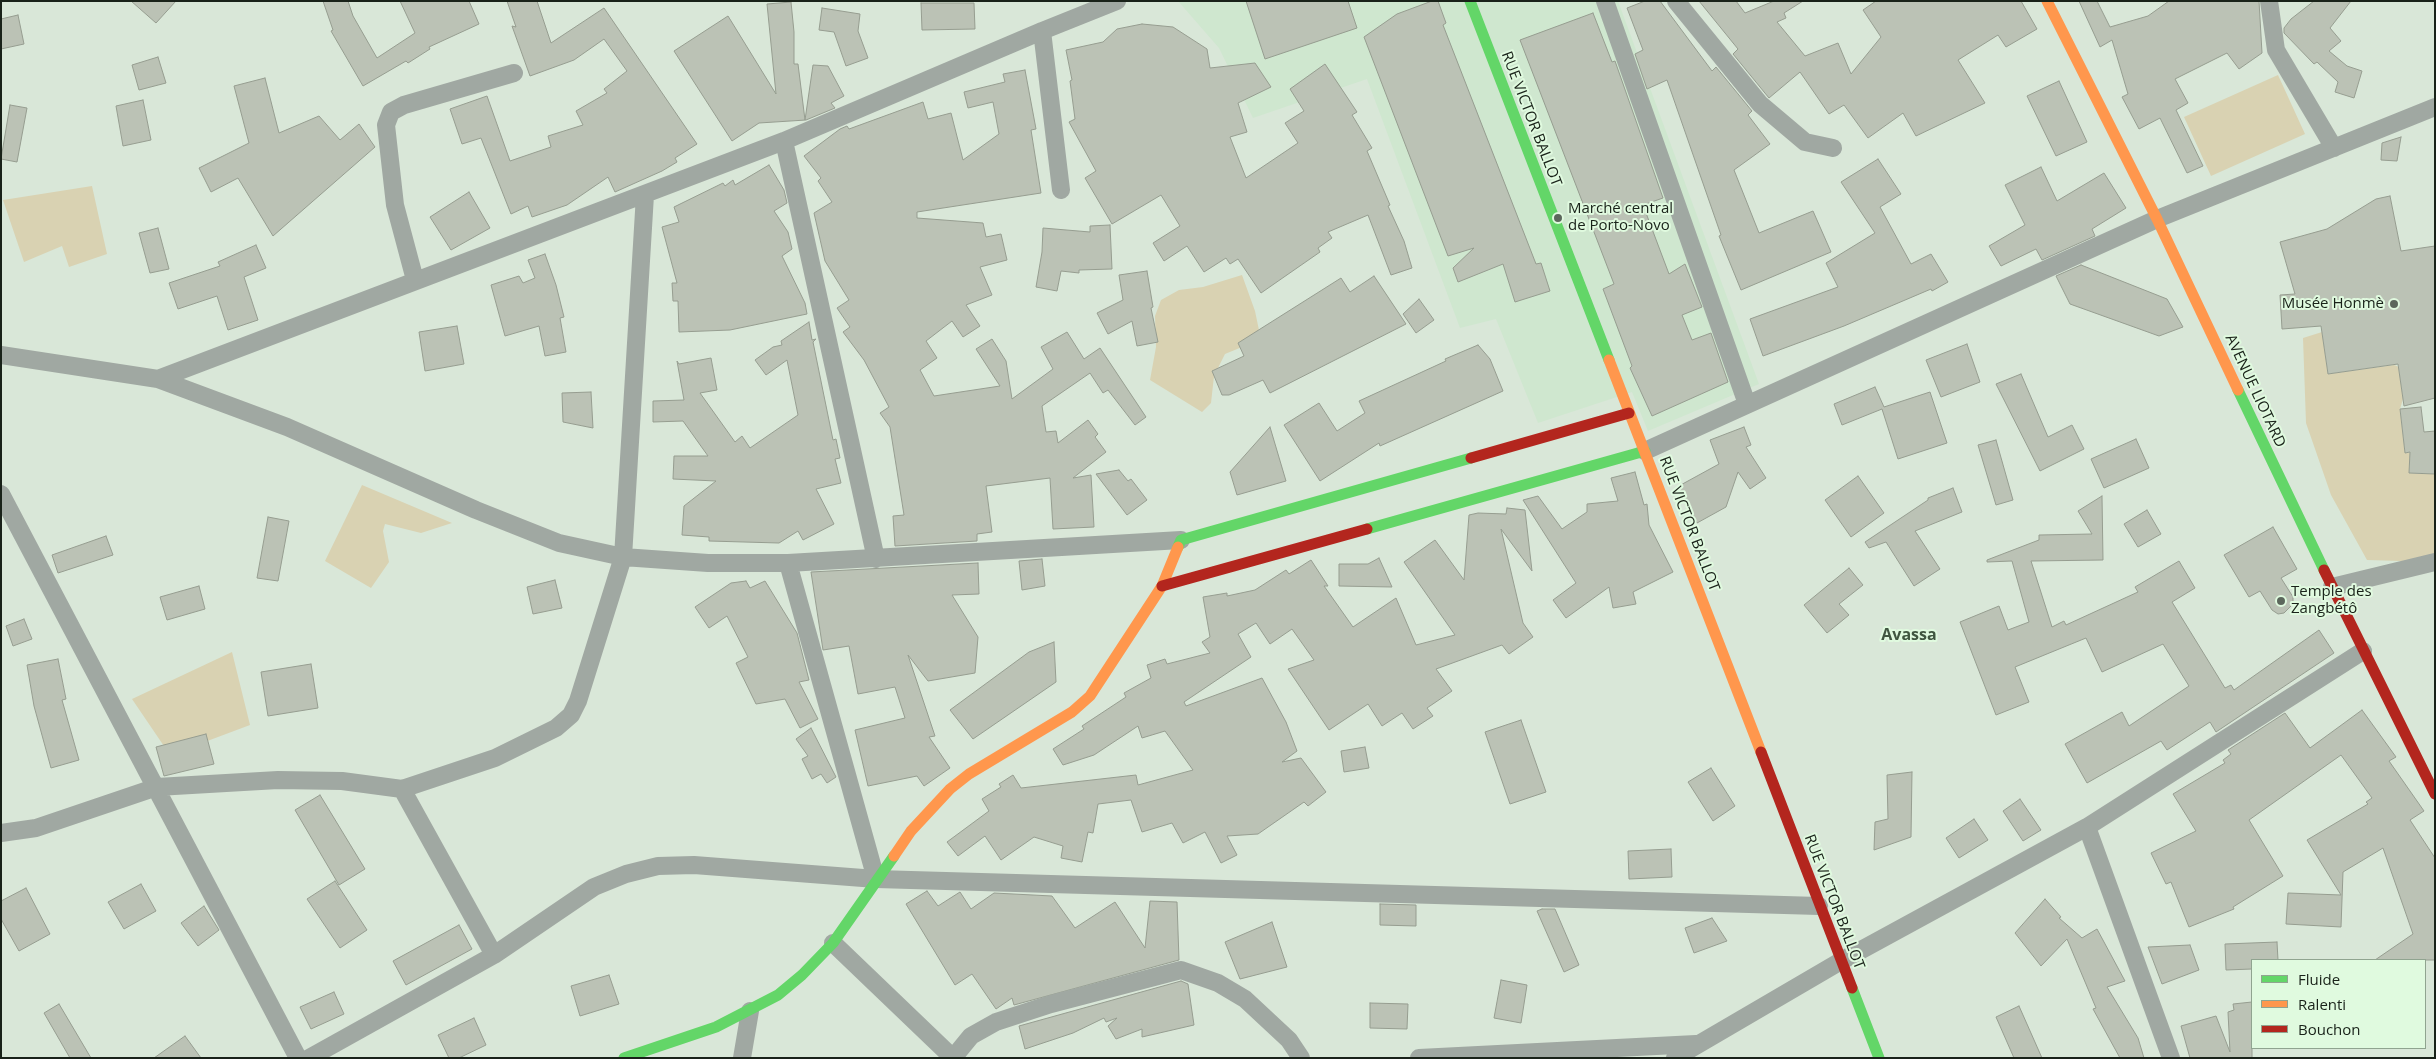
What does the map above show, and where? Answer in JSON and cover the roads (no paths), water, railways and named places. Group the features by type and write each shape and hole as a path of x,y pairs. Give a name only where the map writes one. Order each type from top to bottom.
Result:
{"street":[{"path":"158,380 415,280 645,195 784,141 1117,1"},
{"name":"RUE VICTOR BALLOT","path":"1470,1 1879,1058"},
{"path":"1605,1 1747,404"},
{"path":"1676,1 1760,104 1806,142 1833,148"},
{"name":"AVENUE LIOTARD","path":"2047,1 2157,219 2332,587 2435,794"},
{"path":"2269,1 2276,50 2334,148"},
{"path":"1042,31 1060,190"},
{"path":"415,280 394,205 386,125 391,112 404,105 514,73"},
{"path":"1162,586 1645,451 2157,219 2435,108"},
{"path":"784,141 876,559"},
{"path":"1,833 36,828 156,787 278,780 342,781 402,789 495,758 556,728 571,715 578,700 623,557 645,195"},
{"path":"1,355 158,380 287,426 476,510 559,543 623,557 708,563 788,563 876,559 1181,540 1629,413"},
{"path":"1,494 298,1058"},
{"path":"624,1058 716,1027 750,1012 778,995 796,980 833,943 910,831 950,789 970,774 1072,712 1090,696 1162,586 1181,540"},
{"path":"2332,587 2435,562"},
{"path":"788,563 876,879"},
{"path":"1675,1058 1841,961 2087,827 2363,651"},
{"path":"402,789 494,955"},
{"path":"2087,827 2171,1058"},
{"path":"309,1058 494,955 594,887 626,874 658,866 694,865 876,879 1819,906"},
{"path":"833,943 953,1058 971,1036 996,1022 1051,1004 1181,970 1218,983 1245,1000 1289,1040 1301,1058"},
{"path":"742,1058 750,1012"},
{"path":"1419,1058 1699,1044"}],"place":[{"name":"Marché central de Porto-Novo","path":"1558,218"},
{"name":"Musée Honmè","path":"2394,304"},
{"name":"Temple des Zangbétô","path":"2281,601"}],"district":[{"name":"Avassa","path":"1909,635"}]}
